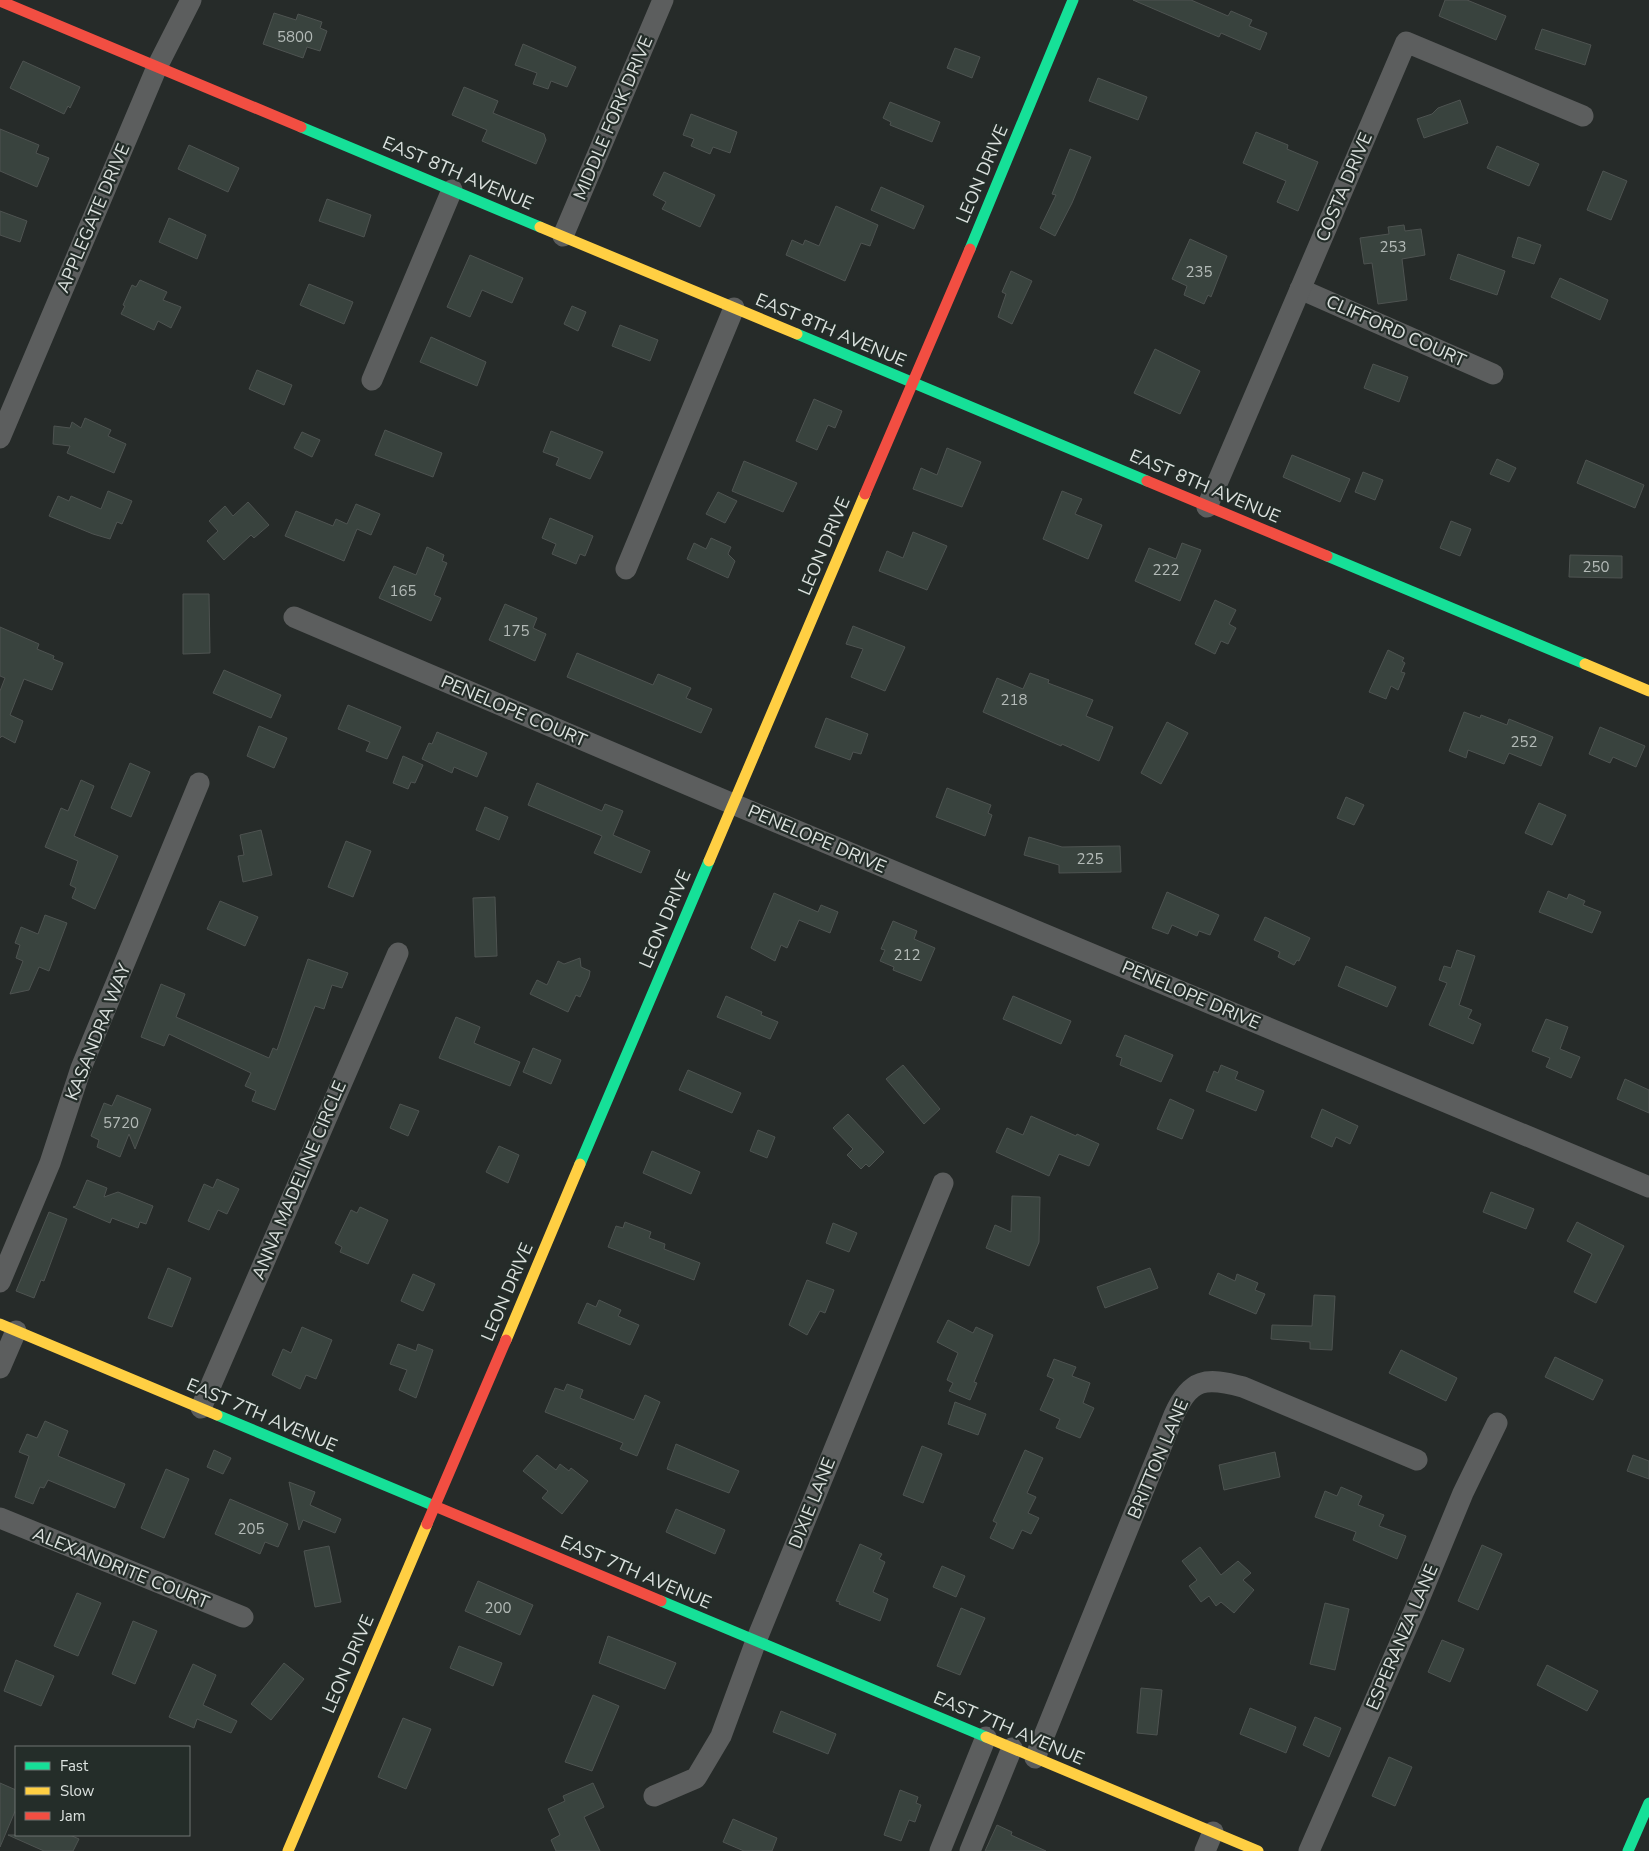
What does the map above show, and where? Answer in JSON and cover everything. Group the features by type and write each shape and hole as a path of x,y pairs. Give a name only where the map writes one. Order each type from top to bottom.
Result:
{"street":[{"name":"APPLEGATE DRIVE","path":"0,438 157,67 191,0"},
{"name":"MIDDLE FORK DRIVE","path":"563,236 664,0"},
{"name":"LEON DRIVE","path":"288,1851 913,383 1073,0"},
{"name":"EAST 8TH AVENUE","path":"0,1 1649,691"},
{"name":"COSTA DRIVE","path":"1207,507 1406,42 1583,116"},
{"path":"372,380 452,190"},
{"name":"CLIFFORD COURT","path":"1300,289 1493,374"},
{"path":"626,569 734,308"},
{"name":"PENELOPE COURT","path":"294,617 733,804"},
{"name":"KASANDRA WAY","path":"0,1282 50,1163 81,1068 198,783"},
{"name":"PENELOPE DRIVE","path":"733,804 1649,1187"},
{"name":"ANNA MADELINE CIRCLE","path":"201,1408 398,953"},
{"name":"DIXIE LANE","path":"654,1796 696,1778 721,1736 756,1641 943,1183"},
{"path":"0,1368 8,1327"},
{"name":"EAST 7TH AVENUE","path":"8,1327 1012,1748 1209,1842 1258,1851"},
{"name":"BRITTON LANE","path":"1035,1758 1180,1400 1189,1389 1201,1382 1219,1380 1242,1387 1417,1460"},
{"name":"ESPERANZA LANE","path":"1309,1851 1415,1609 1463,1493 1497,1423"},
{"name":"ALEXANDRITE COURT","path":"0,1518 169,1589 243,1617"},
{"path":"940,1851 986,1737"},
{"path":"970,1851 1012,1748"},
{"path":"1628,1851 1649,1803"}],"building":[{"path":"1133,0 1191,0 1228,16 1231,11 1252,20 1249,26 1267,33 1260,50 1221,33 1219,37"},
{"path":"1445,0 1467,0 1506,16 1496,40 1439,16"},
{"path":"274,13 296,20 298,14 322,22 320,28 327,31 320,51 307,47 303,58 263,44"},
{"path":"1542,29 1591,45 1585,65 1535,49"},
{"path":"523,44 576,67 567,87 551,81 548,89 533,84 537,73 515,65"},
{"path":"955,48 980,57 972,78 947,68"},
{"path":"23,61 80,87 70,108 68,106 64,114 10,88"},
{"path":"1098,78 1147,97 1138,120 1089,101"},
{"path":"464,87 498,101 493,113 544,134 546,140 536,164 482,141 487,130 452,115"},
{"path":"1460,100 1468,123 1424,138 1417,119 1432,114 1438,108"},
{"path":"890,102 940,122 932,142 890,125 891,122 883,118"},
{"path":"691,114 737,132 730,153 713,147 710,154 691,146 694,139 683,135"},
{"path":"0,129 39,145 36,153 49,158 37,187 0,171"},
{"path":"1256,132 1288,145 1287,149 1318,162 1298,211 1277,202 1286,181 1243,163"},
{"path":"189,145 239,168 228,192 178,169"},
{"path":"1497,146 1539,164 1529,186 1487,168"},
{"path":"1070,149 1091,157 1072,203 1055,236 1040,228 1056,195 1052,194"},
{"path":"1603,171 1627,181 1611,220 1587,210"},
{"path":"664,172 715,195 700,227 662,209 666,202 653,195"},
{"path":"881,187 924,206 914,229 871,210"},
{"path":"327,199 371,215 364,237 319,221"},
{"path":"836,206 878,225 870,246 861,243 845,281 786,255 792,240 803,245 805,240 819,246"},
{"path":"0,211 27,221 20,242 0,235"},
{"path":"169,218 206,235 197,259 159,242"},
{"path":"1404,225 1405,231 1421,229 1425,255 1402,259 1407,300 1378,304 1372,263 1364,264 1360,238 1389,234 1388,227"},
{"path":"1518,237 1541,245 1534,264 1512,257"},
{"path":"1190,239 1227,256 1211,297 1208,295 1204,304 1184,295 1187,286 1172,279"},
{"path":"1458,254 1505,271 1497,295 1450,279"},
{"path":"470,255 523,278 512,303 482,290 470,317 447,307"},
{"path":"1011,271 1032,281 1012,324 998,317 1006,294 1002,292"},
{"path":"1560,278 1608,300 1600,320 1551,297"},
{"path":"140,280 167,292 163,300 181,307 171,328 158,321 154,330 121,314 132,285 136,287"},
{"path":"309,284 353,302 344,324 300,305"},
{"path":"572,306 586,312 578,331 564,324"},
{"path":"620,325 658,340 650,361 612,346"},
{"path":"431,337 486,362 477,386 420,362"},
{"path":"1155,349 1200,371 1180,414 1134,393"},
{"path":"1373,364 1408,377 1399,402 1364,388"},
{"path":"257,370 292,385 284,405 249,389"},
{"path":"814,399 842,411 835,428 828,425 817,450 796,441"},
{"path":"85,418 111,430 108,436 126,444 114,473 67,453 70,446 53,444 54,426 70,428 72,422 81,428"},
{"path":"385,430 442,453 433,477 375,455"},
{"path":"551,431 603,452 590,479 556,465 559,458 543,452"},
{"path":"302,432 320,440 312,457 294,448"},
{"path":"947,448 981,462 962,507 913,489 921,468 937,475"},
{"path":"1292,455 1350,479 1340,502 1283,477"},
{"path":"1497,459 1516,468 1509,482 1490,474"},
{"path":"1586,460 1644,485 1635,508 1577,483"},
{"path":"744,461 797,483 783,512 732,491"},
{"path":"1363,472 1383,480 1375,500 1355,492"},
{"path":"108,491 132,501 122,524 117,522 110,539 49,516 58,496 69,501 71,496 101,509"},
{"path":"1062,491 1082,499 1075,514 1102,525 1088,559 1043,539"},
{"path":"718,492 737,501 725,523 706,514"},
{"path":"248,502 269,525 254,538 251,535 224,560 207,541 218,531 209,521 225,506 233,516"},
{"path":"356,504 380,514 371,535 357,529 344,561 285,536 296,511 333,526 336,519 347,524"},
{"path":"550,518 593,536 585,556 580,554 576,564 552,554 556,544 542,538"},
{"path":"1451,521 1471,529 1460,556 1440,548"},
{"path":"913,532 947,546 927,590 879,571 887,551 903,558"},
{"path":"711,538 731,547 728,554 735,561 728,578 687,559 694,543 706,549"},
{"path":"1182,543 1201,550 1180,601 1135,581 1149,548 1176,559"},
{"path":"427,547 444,555 442,561 447,563 434,595 441,598 431,621 379,598 394,566 416,575"},
{"path":"1570,555 1622,556 1622,578 1569,577"},
{"path":"183,594 209,594 210,653 183,654"},
{"path":"1215,600 1236,610 1229,624 1236,628 1228,644 1221,641 1215,654 1195,644"},
{"path":"505,604 537,618 533,628 546,634 535,661 489,640"},
{"path":"853,626 905,647 885,691 851,677 863,649 846,644"},
{"path":"0,627 39,644 37,649 54,656 53,659 63,663 52,690 24,679 10,715 23,721 15,743 2,736 0,738 0,691 5,678 0,676"},
{"path":"1388,650 1404,658 1402,661 1405,663 1401,672 1405,673 1398,690 1391,686 1386,699 1369,692"},
{"path":"577,653 653,685 658,674 691,688 686,698 712,709 701,733 567,677"},
{"path":"224,670 281,695 271,718 213,693"},
{"path":"1030,673 1049,680 1048,683 1093,700 1086,716 1113,727 1099,761 983,712 997,678 1023,689"},
{"path":"348,705 401,727 387,759 366,751 370,742 338,729"},
{"path":"1464,712 1480,718 1481,715 1507,725 1509,719 1553,737 1541,766 1509,753 1504,764 1468,750 1466,758 1449,751"},
{"path":"826,718 868,734 861,754 853,752 850,760 815,747"},
{"path":"1167,722 1188,733 1161,784 1141,773"},
{"path":"259,726 287,738 274,768 247,756"},
{"path":"1600,727 1645,746 1636,767 1613,757 1610,763 1589,754"},
{"path":"437,732 487,753 477,777 454,767 452,773 422,759 429,743 432,744"},
{"path":"403,756 423,765 415,783 411,782 408,789 393,783"},
{"path":"130,763 150,772 131,817 111,808"},
{"path":"81,780 94,786 74,836 118,856 95,909 72,898 76,888 70,885 78,861 45,847 61,808 68,811"},
{"path":"537,783 602,811 605,804 623,811 613,835 650,851 641,873 594,853 602,836 528,805"},
{"path":"947,788 991,805 988,813 992,815 985,836 936,817"},
{"path":"1346,797 1364,805 1354,825 1337,818"},
{"path":"1539,803 1566,815 1552,845 1525,833"},
{"path":"485,807 508,817 499,840 476,830"},
{"path":"261,830 272,875 243,882 238,856 244,855 240,835"},
{"path":"1029,837 1062,847 1120,846 1121,872 1059,873 1059,865 1024,855"},
{"path":"346,841 371,851 353,897 328,887"},
{"path":"1548,891 1567,899 1569,894 1585,901 1583,905 1601,912 1592,933 1539,912"},
{"path":"1167,892 1219,915 1210,935 1199,931 1197,936 1172,925 1168,934 1152,928"},
{"path":"774,893 818,912 821,905 838,912 830,933 799,920 787,948 781,945 775,961 751,948"},
{"path":"495,897 497,956 475,957 473,898"},
{"path":"220,901 258,917 245,946 207,929"},
{"path":"45,915 67,923 49,971 39,967 29,990 10,994 23,961 16,958 20,945 15,943 21,927 38,934"},
{"path":"1265,917 1310,938 1299,961 1297,960 1294,965 1278,957 1280,952 1254,940"},
{"path":"893,921 917,931 914,939 935,948 921,981 893,970 894,967 880,961 885,950 881,949"},
{"path":"1457,950 1475,956 1459,1005 1472,1010 1468,1018 1481,1024 1473,1044 1429,1025 1447,983 1439,980 1444,966 1451,968"},
{"path":"580,958 581,967 590,971 589,977 580,997 576,995 568,1012 530,994 537,980 547,985 558,961 564,964"},
{"path":"308,959 348,973 342,988 332,985 324,1009 315,1006 275,1110 252,1101 256,1091 245,1086 251,1073 169,1034 164,1046 141,1037 161,984 185,994 176,1017 269,1058 273,1048 277,1050"},
{"path":"1346,966 1396,987 1387,1007 1338,986"},
{"path":"726,996 762,1012 761,1015 778,1022 770,1039 717,1017"},
{"path":"1013,996 1071,1021 1061,1044 1003,1019"},
{"path":"456,1017 480,1027 474,1043 520,1062 510,1086 439,1058"},
{"path":"1546,1019 1568,1027 1560,1049 1580,1057 1571,1078 1546,1067 1550,1058 1532,1051"},
{"path":"1125,1035 1173,1055 1161,1082 1120,1065 1122,1058 1116,1056"},
{"path":"533,1048 561,1060 551,1084 523,1072"},
{"path":"903,1065 940,1109 924,1124 886,1079"},
{"path":"1221,1065 1238,1072 1235,1079 1264,1091 1256,1111 1206,1091 1214,1071 1218,1073"},
{"path":"688,1070 741,1093 732,1113 679,1090"},
{"path":"1625,1079 1649,1090 1649,1113 1617,1099"},
{"path":"117,1095 151,1109 135,1149 129,1134 120,1157 97,1147 99,1140 91,1136 104,1103 112,1106"},
{"path":"1170,1099 1194,1110 1182,1139 1157,1129"},
{"path":"400,1104 419,1111 408,1136 390,1128"},
{"path":"1322,1109 1358,1126 1350,1144 1336,1137 1332,1147 1311,1137"},
{"path":"848,1114 884,1152 869,1167 866,1164 861,1169 847,1155 853,1149 833,1128"},
{"path":"1031,1116 1099,1144 1089,1166 1059,1154 1049,1176 996,1152 1007,1128 1023,1135"},
{"path":"758,1130 775,1137 767,1158 750,1151"},
{"path":"499,1146 519,1155 508,1183 486,1172"},
{"path":"652,1151 700,1172 691,1194 643,1173"},
{"path":"217,1179 239,1189 227,1214 218,1210 209,1230 188,1221 204,1184 213,1188"},
{"path":"87,1180 107,1188 104,1197 118,1192 153,1206 146,1224 140,1222 138,1228 112,1218 110,1223 73,1207 76,1206"},
{"path":"1491,1192 1534,1209 1526,1229 1483,1212"},
{"path":"1012,1196 1040,1197 1039,1242 1029,1266 986,1248 995,1225 1011,1232"},
{"path":"360,1207 388,1220 368,1264 340,1252 342,1247 335,1243 351,1210 357,1213"},
{"path":"49,1212 67,1219 44,1281 41,1280 34,1298 16,1291"},
{"path":"625,1222 651,1232 649,1238 665,1244 664,1249 700,1263 694,1280 608,1247 616,1226 623,1228"},
{"path":"1577,1222 1624,1246 1596,1303 1574,1292 1592,1254 1567,1241"},
{"path":"833,1223 857,1233 849,1252 826,1243"},
{"path":"168,1268 191,1278 172,1327 148,1318"},
{"path":"1150,1268 1158,1288 1105,1308 1097,1287"},
{"path":"1218,1273 1235,1281 1237,1274 1258,1283 1255,1290 1265,1294 1256,1314 1209,1294"},
{"path":"413,1274 435,1284 423,1311 401,1301"},
{"path":"807,1280 834,1290 825,1313 820,1311 807,1335 789,1325"},
{"path":"1314,1295 1335,1296 1332,1350 1310,1349 1310,1342 1271,1339 1272,1325 1312,1326"},
{"path":"599,1300 621,1310 618,1316 639,1325 630,1345 578,1323 587,1303 596,1307"},
{"path":"948,1320 973,1333 976,1327 993,1335 974,1382 977,1383 970,1400 949,1391 953,1383 947,1380 958,1353 937,1342"},
{"path":"302,1327 332,1340 316,1379 306,1375 300,1389 272,1375 283,1349 291,1353"},
{"path":"398,1344 416,1351 418,1344 433,1350 416,1398 399,1390 407,1370 390,1364"},
{"path":"1401,1350 1457,1378 1446,1401 1389,1373"},
{"path":"1555,1357 1603,1380 1593,1400 1545,1377"},
{"path":"1054,1359 1076,1367 1072,1376 1090,1383 1083,1403 1094,1408 1080,1438 1056,1428 1060,1419 1040,1410 1054,1379 1047,1376"},
{"path":"567,1384 583,1390 580,1398 634,1420 645,1395 660,1402 637,1456 620,1449 623,1443 545,1412 555,1388 564,1391"},
{"path":"955,1402 986,1414 978,1435 948,1424"},
{"path":"45,1421 68,1431 58,1456 125,1484 115,1508 48,1480 44,1488 40,1487 33,1504 15,1497 29,1456 19,1452 27,1434 37,1438"},
{"path":"676,1444 739,1471 729,1493 667,1469"},
{"path":"922,1446 942,1454 923,1503 903,1495"},
{"path":"214,1450 231,1458 223,1474 207,1467"},
{"path":"1025,1450 1043,1458 1027,1493 1036,1497 1028,1513 1039,1518 1031,1534 1022,1530 1013,1549 990,1538 997,1523 993,1521"},
{"path":"1275,1452 1280,1477 1224,1490 1219,1465"},
{"path":"537,1455 556,1470 560,1464 569,1471 571,1468 588,1481 562,1514 542,1498 548,1491 523,1471"},
{"path":"1633,1455 1649,1461 1649,1479 1627,1471"},
{"path":"166,1469 189,1479 164,1538 141,1528"},
{"path":"289,1482 315,1492 310,1505 341,1519 335,1533 303,1520 299,1530"},
{"path":"1341,1487 1362,1496 1358,1505 1384,1515 1379,1526 1406,1536 1397,1559 1353,1540 1356,1532 1315,1517 1325,1491 1337,1496"},
{"path":"230,1499 288,1524 278,1547 265,1542 260,1554 215,1534"},
{"path":"676,1509 725,1530 715,1554 666,1532"},
{"path":"860,1544 882,1554 879,1559 885,1562 873,1592 888,1599 880,1621 836,1601"},
{"path":"1482,1545 1502,1554 1478,1610 1458,1601"},
{"path":"329,1546 341,1602 315,1607 304,1551"},
{"path":"1200,1547 1221,1575 1238,1561 1251,1573 1243,1580 1254,1590 1234,1613 1221,1602 1216,1606 1209,1596 1201,1602 1189,1586 1197,1580 1182,1561"},
{"path":"942,1566 965,1576 956,1597 933,1587"},
{"path":"478,1581 533,1605 520,1635 465,1611"},
{"path":"77,1593 101,1603 78,1656 54,1646"},
{"path":"1325,1603 1349,1609 1335,1670 1310,1664"},
{"path":"961,1608 985,1618 960,1675 937,1666"},
{"path":"133,1621 157,1631 135,1684 112,1674"},
{"path":"608,1636 676,1663 665,1689 599,1663"},
{"path":"1442,1640 1464,1649 1450,1682 1428,1672"},
{"path":"459,1646 502,1663 493,1686 450,1668"},
{"path":"16,1660 54,1676 41,1706 4,1691"},
{"path":"284,1663 304,1679 271,1720 251,1704"},
{"path":"193,1664 216,1675 203,1705 237,1721 231,1733 197,1719 194,1728 169,1717"},
{"path":"1547,1665 1598,1691 1587,1711 1537,1685"},
{"path":"1141,1688 1162,1690 1157,1735 1137,1733"},
{"path":"593,1695 619,1706 592,1771 565,1762"},
{"path":"1250,1708 1296,1727 1286,1753 1240,1734"},
{"path":"781,1711 836,1734 828,1754 773,1732"},
{"path":"1315,1717 1341,1728 1329,1757 1303,1745"},
{"path":"403,1718 431,1729 406,1789 378,1777"},
{"path":"1389,1757 1412,1767 1395,1806 1372,1796"},
{"path":"0,1783 15,1790 15,1811 0,1847"},
{"path":"593,1783 604,1807 584,1817 600,1851 556,1851 551,1840 560,1835 548,1809 565,1801 563,1796"},
{"path":"900,1790 918,1797 916,1803 921,1805 915,1822 909,1820 901,1841 884,1835"},
{"path":"733,1819 777,1838 772,1851 744,1851 723,1842"},
{"path":"997,1825 1012,1832 1011,1835 1046,1851 985,1851"},
{"path":"8,1835 72,1836 79,1839 73,1851 44,1851"}],"traffic: fast":[{"path":"970,249 1073,0"},
{"path":"301,127 540,227"},
{"path":"797,334 1147,481"},
{"path":"1327,556 1585,664"},
{"path":"580,1164 709,861"},
{"path":"217,1415 437,1507"},
{"path":"661,1601 986,1737"},
{"path":"1628,1851 1649,1803"}],"traffic: slow":[{"path":"540,227 797,334"},
{"path":"709,861 865,494"},
{"path":"1585,664 1649,691"},
{"path":"506,1340 580,1164"},
{"path":"0,1324 217,1415"},
{"path":"288,1851 427,1524"},
{"path":"986,1737 1258,1851"}],"traffic: jam":[{"path":"0,1 301,127"},
{"path":"865,494 970,249"},
{"path":"1147,481 1327,556"},
{"path":"427,1524 506,1340"},
{"path":"437,1507 661,1601"}]}
